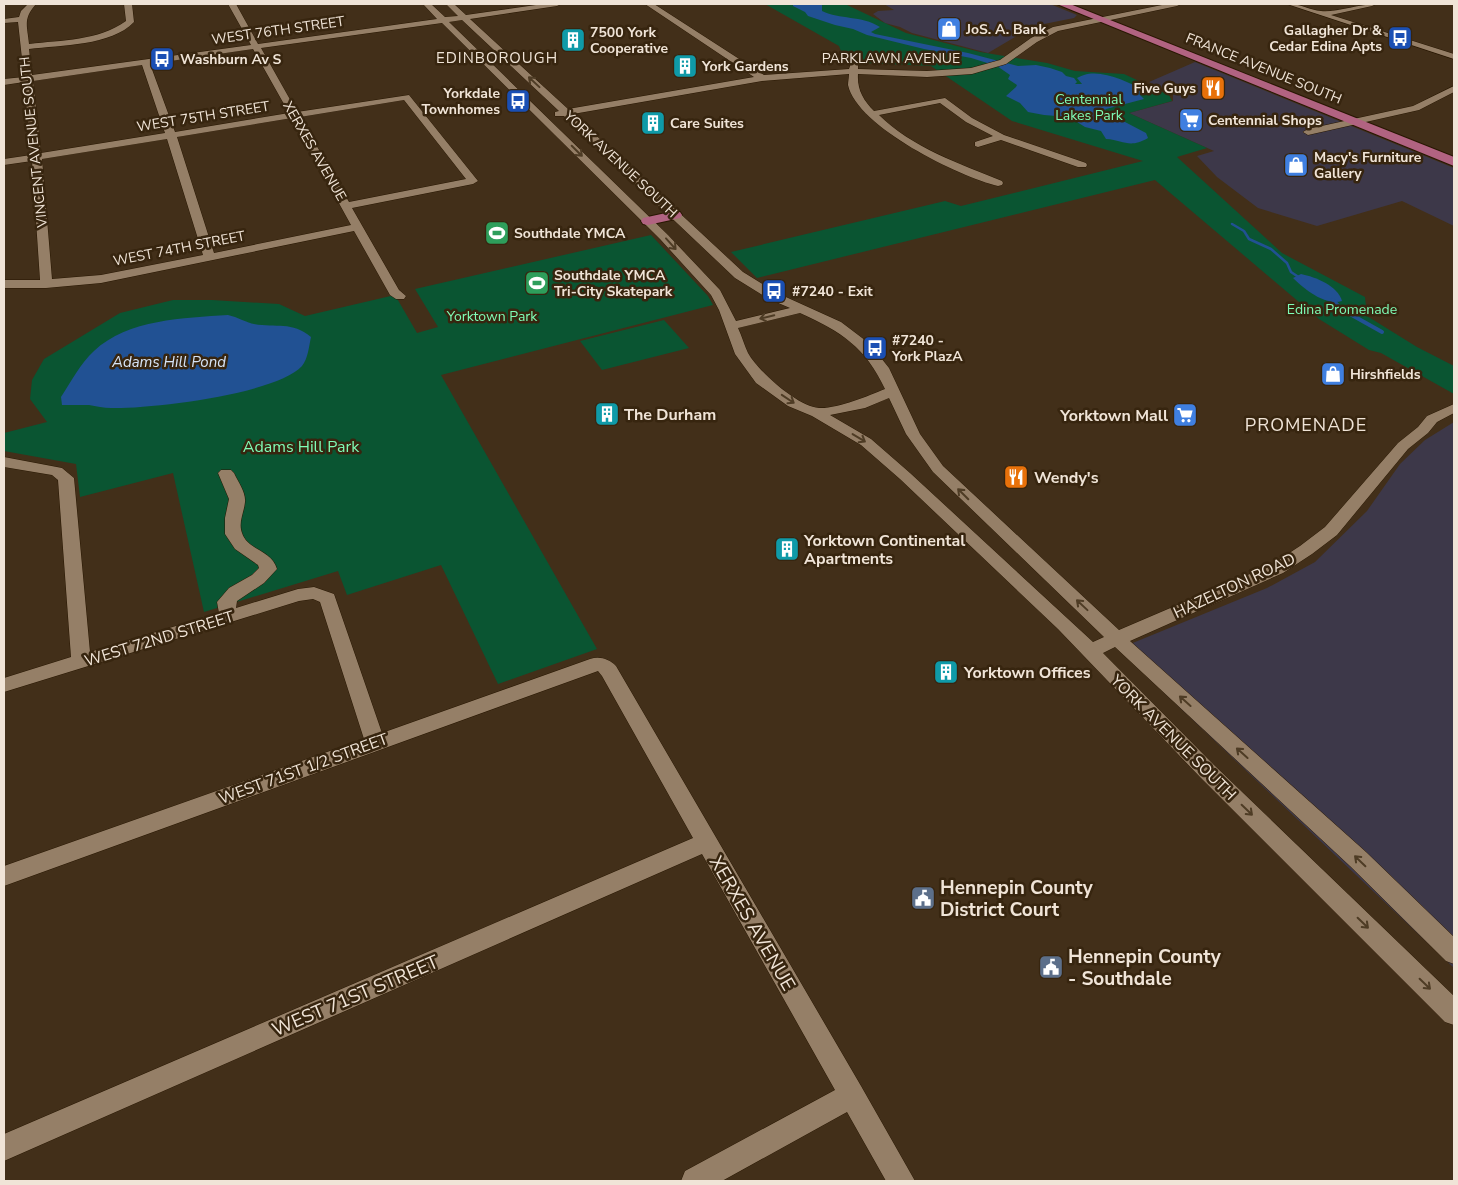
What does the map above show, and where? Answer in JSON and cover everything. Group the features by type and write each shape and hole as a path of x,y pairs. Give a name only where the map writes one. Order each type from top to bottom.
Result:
{"main road":[{"name":"FRANCE AVENUE SOUTH","path":"1062,4 1103,17 1371,119 1452,158"},
{"name":"FRANCE AVENUE SOUTH","path":"1077,4 1103,17 1396,138 1452,158"},
{"path":"1396,138 1423,153 1454,166"},
{"path":"648,221 675,215"}],"street":[{"path":"4,21 22,19 25,11 32,4"},
{"path":"24,47 85,39 119,30 130,22 128,4"},
{"name":"XERXES AVENUE","path":"232,4 394,292 400,296"},
{"name":"YORK AVENUE SOUTH","path":"427,4 648,221 716,293 725,310 742,354 760,380 793,403 817,413 866,442 1064,624 1207,771 1454,1013"},
{"name":"YORK AVENUE SOUTH","path":"450,4 739,275 773,296 836,326 865,347 882,368 913,434 938,469 1117,639 1358,859 1454,953"},
{"name":"WEST 76TH STREET","path":"4,82 557,4"},
{"path":"649,4 762,78"},
{"name":"PARKLAWN AVENUE","path":"1042,26 1177,4"},
{"path":"1291,4 1454,58"},
{"path":"1312,4 1335,11"},
{"path":"1322,14 1372,4"},
{"name":"PARKLAWN AVENUE","path":"853,68 927,74 962,72 991,66 1011,57 1050,31 1103,17"},
{"name":"VINCENT AVENUE SOUTH","path":"22,19 27,79 37,157 46,284"},
{"name":"PARKLAWN AVENUE","path":"542,117 762,78 776,78 853,68 934,68 978,62 996,54"},
{"path":"145,62 171,135 210,257"},
{"path":"853,68 855,94 872,114 890,130 935,156 998,183"},
{"path":"1308,132 1422,106 1454,89"},
{"name":"WEST 75TH STREET","path":"4,162 406,97 473,181 346,206"},
{"path":"872,114 949,100 969,120 1001,137 1082,165"},
{"path":"978,144 1001,137"},
{"name":"WEST 74TH STREET","path":"4,284 46,284 101,279 359,227"},
{"path":"730,326 803,309"},
{"path":"817,413 860,404 893,391"},
{"name":"HAZELTON ROAD","path":"1089,651 1277,569 1306,550 1331,531 1385,464 1403,446 1423,430 1432,419 1454,408"},
{"name":"HAZELTON ROAD","path":"1423,430 1446,425 1454,421"},
{"path":"4,462 57,471 66,478 81,662"},
{"path":"226,473 234,487 238,501 232,521 236,540 246,552 266,562 268,569 264,575 232,593 226,602 230,616"},
{"name":"WEST 72ND STREET","path":"4,685 298,595 314,593 328,598 375,742"},
{"name":"WEST 71ST 1/2 STREET","path":"4,876 597,664 604,666"},
{"name":"XERXES AVENUE","path":"604,666 609,670 901,1181"},
{"name":"WEST 71ST STREET","path":"4,1148 707,842"},
{"path":"695,1181 852,1095"}],"shaded area":[{"path":"884,4 1050,4 1077,15 1074,18 1044,24 1022,33 988,53 912,33 885,23 873,14 878,11 894,10"},
{"path":"1195,62 1454,168 1454,226 1402,201 1317,226 1258,208 1217,177 1197,156 1214,151 1129,113 1173,101 1173,94 1149,82"},
{"path":"1454,422 1454,968 1118,649 1267,588 1315,562 1367,511 1400,464 1425,440"}],"green space":[{"path":"765,4 845,4 906,33 980,52 1047,63 1075,71 1124,74 1169,95 1172,101 1129,113 1207,148 1177,157 1282,253 1365,297 1367,316 1417,347 1454,366 1454,394 1381,353 1369,350 1319,319 1155,180 757,278 731,252 945,201 961,206 1143,161 1012,121 931,66 845,62 839,46"},
{"name":"Adams Hill Park","path":"651,235 708,296 713,305 441,375 597,649 498,684 441,565 347,595 338,571 204,612 173,473 80,497 76,464 4,451 4,433 47,422 30,399 32,380 44,359 120,313 173,300 212,300 279,304 305,316 395,295 417,333 438,327 415,289"},
{"path":"664,320 689,348 602,370 580,341"}],"water":[{"path":"793,4 822,4 822,11 829,14 858,19 880,27 871,32 875,34 968,53 1018,66 1036,65 1050,68 1074,78 1077,82 1075,84 1082,84 1077,78 1091,74 1107,75 1123,80 1144,90 1139,94 1144,99 1104,111 1146,133 1148,138 1136,143 1106,139 1101,131 1085,127 1069,117 1028,112 1020,103 1006,96 1017,85 1008,79 1010,75 997,66 971,58 867,35 808,16 805,12 793,6"},
{"path":"1301,274 1320,280 1331,287 1340,296 1342,301 1329,301 1315,296 1293,278"},
{"name":"Adams Hill Pond","path":"228,315 254,324 284,326 304,332 311,337 306,360 302,366 288,376 267,385 212,398 129,408 62,405 61,397 80,367 94,351 108,340 123,332 157,322"}],"waterway":[{"path":"1232,224 1244,231 1249,239 1271,249 1287,263 1291,272 1300,278"},
{"path":"1333,300 1341,309 1382,332"}],"place":[{"name":"JoS. A. Bank","path":"949,29"},
{"name":"Gallagher Dr & Cedar Edina Apts","path":"1400,38"},
{"name":"7500 York Cooperative","path":"573,40"},
{"name":"Washburn Av S","path":"162,59"},
{"name":"York Gardens","path":"685,66"},
{"name":"Five Guys","path":"1213,88"},
{"name":"Yorkdale Townhomes","path":"518,101"},
{"name":"Centennial Shops","path":"1191,120"},
{"name":"Care Suites","path":"653,123"},
{"name":"Macy's Furniture Gallery","path":"1296,165"},
{"name":"Southdale YMCA","path":"497,233"},
{"name":"Southdale YMCA Tri-City Skatepark","path":"537,283"},
{"name":"#7240 - Exit","path":"774,291"},
{"name":"#7240 - York PlazA","path":"875,348"},
{"name":"Hirshfields","path":"1333,374"},
{"name":"The Durham","path":"607,414"},
{"name":"Yorktown Mall","path":"1185,415"},
{"name":"Wendy's","path":"1016,477"},
{"name":"Yorktown Continental Apartments","path":"787,549"},
{"name":"Yorktown Offices","path":"946,672"},
{"name":"Hennepin County District Court","path":"923,898"},
{"name":"Hennepin County - Southdale","path":"1051,967"}],"district":[{"name":"EDINBOROUGH","path":"497,58"},
{"name":"PROMENADE","path":"1306,425"}],"park label":[{"name":"Centennial Lakes Park","path":"1089,108"},
{"name":"Edina Promenade","path":"1342,309"},
{"name":"Yorktown Park","path":"492,316"}]}
